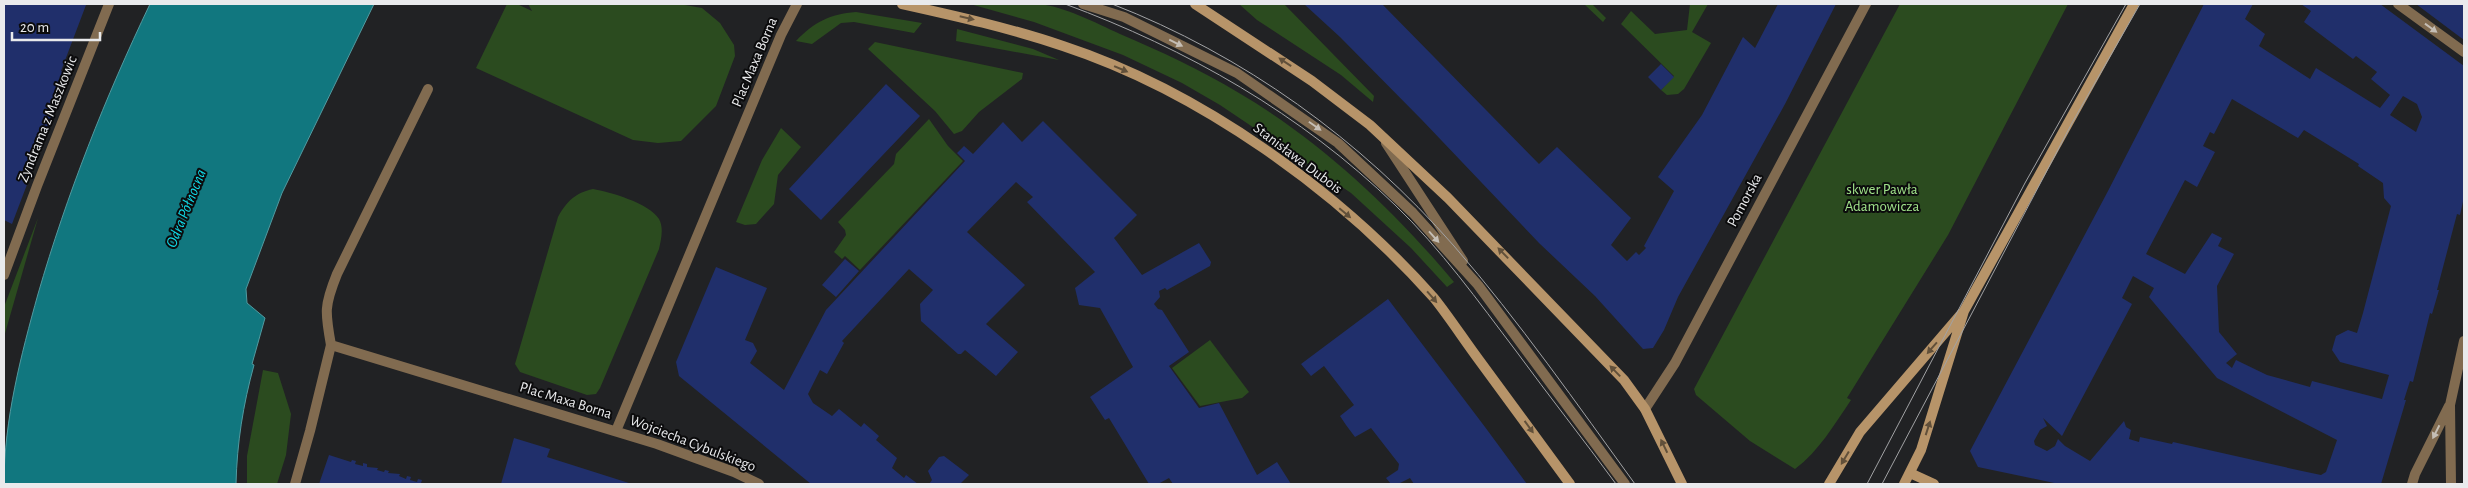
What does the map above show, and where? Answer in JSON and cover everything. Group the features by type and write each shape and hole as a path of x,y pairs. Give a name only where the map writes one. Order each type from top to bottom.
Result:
{"street":[{"name":"Zyndrama z Maszkowic","path":"4,275 36,186 109,4"},
{"name":"Plac Maxa Borna","path":"331,345 616,431 781,35 797,4"},
{"name":"Stanisława Dubois","path":"902,4 1017,31 1066,46 1113,65 1170,93 1272,154 1387,248 1435,300 1570,484"},
{"path":"1083,4 1124,17 1237,73 1338,142 1413,213 1478,285"},
{"path":"1197,4 1312,81 1380,134 1448,198 1624,380 1645,409 1682,484"},
{"name":"Pomorska","path":"1645,409 1675,363 1866,4"},
{"path":"1829,484 1860,432 1964,311 2134,4"},
{"path":"2398,4 2464,52"},
{"path":"295,484 331,345 326,319 326,302 337,274 428,89"},
{"path":"1380,134 1478,285 1625,484"},
{"path":"1904,484 1921,450 1964,311"},
{"path":"2451,484 2450,405 2464,341"},
{"path":"2412,484 2415,474 2450,405"},
{"name":"Wojciecha Cybulskiego","path":"616,431 726,469 759,484"},
{"path":"1910,473 1934,484"}],"green space":[{"path":"1030,3 1048,5 1069,11 1165,54 1225,85 1299,133 1355,178 1407,229 1454,282 1447,287 1411,248 1351,193 1220,105 1182,83 1123,55 1034,22 970,4"},
{"path":"507,4 517,4 532,11 528,4 679,4 702,8 720,23 734,45 735,56 716,106 681,141 658,143 633,140 476,68"},
{"path":"1239,4 1284,4 1374,96 1373,102 1341,75 1257,20"},
{"path":"1584,4 1592,4 1606,18 1603,22"},
{"path":"1690,4 1708,4 1692,32 1711,43 1684,89 1678,94 1667,95 1661,90 1674,76 1621,24 1631,11 1655,34 1687,30"},
{"name":"skwer Pawła Adamowicza","path":"1900,4 2068,4 1948,235 1847,398 1851,400 1819,446 1795,469 1750,441 1696,395 1694,389"},
{"path":"856,12 922,23 914,33 854,22 841,23 812,44 796,41 823,20"},
{"path":"957,29 1033,49 1059,60 956,41"},
{"path":"875,42 1023,73 1022,79 979,112 962,131 954,134 935,111 868,49"},
{"path":"929,119 948,146 963,161 860,270 845,256 842,259 834,252 846,235 845,230 838,222 894,164 896,154"},
{"path":"781,128 801,147 778,175 774,204 756,224 745,225 736,222 762,160"},
{"path":"593,189 619,196 647,208 659,219 662,234 659,249 600,388 596,394 587,395 520,372 515,364 558,217 572,198"},
{"path":"38,218 4,337 4,307"},
{"path":"1210,340 1249,392 1242,398 1200,406 1172,368"},
{"path":"263,370 278,373 291,414 286,455 277,484 247,484 247,456"}],"water":[{"name":"Odra Północna","path":"150,4 374,4 282,193 246,289 247,303 265,318 252,364 254,365 244,409 239,439 236,484 4,484 10,412 20,364 49,257 74,183 102,111"}],"building":[{"path":"4,4 86,5 61,71 69,74 12,224 4,220"},
{"path":"1304,4 1382,4 1539,164 1557,147 1631,218 1611,245 1627,261 1636,252 1639,255 1646,248 1644,246 1674,191 1658,177 1702,115 1743,37 1755,48 1778,4 1836,4 1785,104 1678,297 1664,330 1653,348 1643,349 1595,296 1539,243 1422,120 1340,37"},
{"path":"2204,4 2253,4 2245,19 2265,34 2259,46 2310,79 2316,68 2380,108 2390,95 2371,79 2377,72 2356,56 2353,59 2304,22 2311,11 2301,4 2380,4 2464,66 2464,197 2460,215 2457,214 2437,290 2439,290 2432,314 2430,313 2413,382 2410,381 2404,400 2406,400 2381,484 2059,484 1978,467 1970,451 2108,191","holes":["2403,96 2417,104 2422,117 2416,132 2390,115","2232,99 2298,138 2304,130 2359,164 2358,166 2383,183 2384,198 2391,206 2357,333 2348,330 2336,336 2332,350 2340,362 2389,375 2382,399 2312,381 2310,387 2267,375 2236,360 2232,368 2226,363 2237,354 2219,332 2217,286 2234,254 2218,246 2222,238 2212,233 2185,274 2146,254 2185,180 2197,187 2215,152 2203,146 2210,132 2214,134","2133,276 2154,288 2149,297 2217,378 2337,440 2326,472 2321,475 2173,442 2172,444 2140,437 2139,442 2129,439 2131,430 2126,427 2124,421 2090,461 2065,446 2058,439 2055,446 2047,451 2035,445 2034,441 2040,430 2047,426 2043,418 2062,436 2132,304 2122,298"]},
{"path":"2416,4 2464,4 2464,40"},
{"path":"1661,64 1674,77 1661,90 1648,77"},
{"path":"886,84 920,116 821,220 789,189"},
{"path":"1043,121 1137,215 1114,238 1142,275 1199,243 1211,262 1210,266 1167,290 1165,288 1159,291 1160,297 1154,304 1158,309 1162,310 1189,352 1169,366 1199,408 1219,403 1257,475 1277,462 1291,484 1173,484 1169,478 1158,484 1149,484 1109,418 1105,420 1090,397 1133,367 1100,308 1079,305 1075,288 1095,272 1027,202 1033,197 1016,182 967,232 1025,285 986,324 1018,352 996,376 965,350 958,354 921,321 920,304 933,290 909,269 842,341 844,343 827,374 820,370 808,394 813,403 832,416 839,409 861,427 864,423 879,436 876,440 897,458 892,468 904,478 906,475 918,484 811,484 679,376 676,362 716,267 767,288 745,340 753,343 757,351 750,363 784,390 826,310 965,161 957,153 964,146 973,154 1003,122 1022,142"},
{"path":"845,259 859,271 836,297 822,285"},
{"path":"1388,299 1527,484 1414,484 1410,478 1398,484 1391,484 1386,478 1398,470 1399,464 1371,428 1355,437 1340,416 1354,405 1324,366 1311,376 1301,364"},
{"path":"514,438 550,449 547,457 632,484 501,484"},
{"path":"329,455 351,462 352,460 356,461 355,464 363,466 363,463 367,464 367,467 378,468 377,470 384,472 385,470 389,471 388,473 400,474 399,476 406,479 407,476 411,477 410,480 417,482 418,479 422,480 421,483 424,484 319,484"},
{"path":"944,456 969,475 960,484 929,484 932,480 928,471 939,457"}],"tram line":[{"path":"1065,4 1110,22 1198,63 1281,113 1359,172 1412,222 1443,257 1488,313 1616,484"},
{"path":"1112,4 1208,48 1254,75 1298,104 1340,136 1380,171 1418,207 1478,274 1547,363 1635,484"},
{"path":"1867,484 2025,183 2126,4"},
{"path":"1882,484 2072,123 2140,4"}]}
